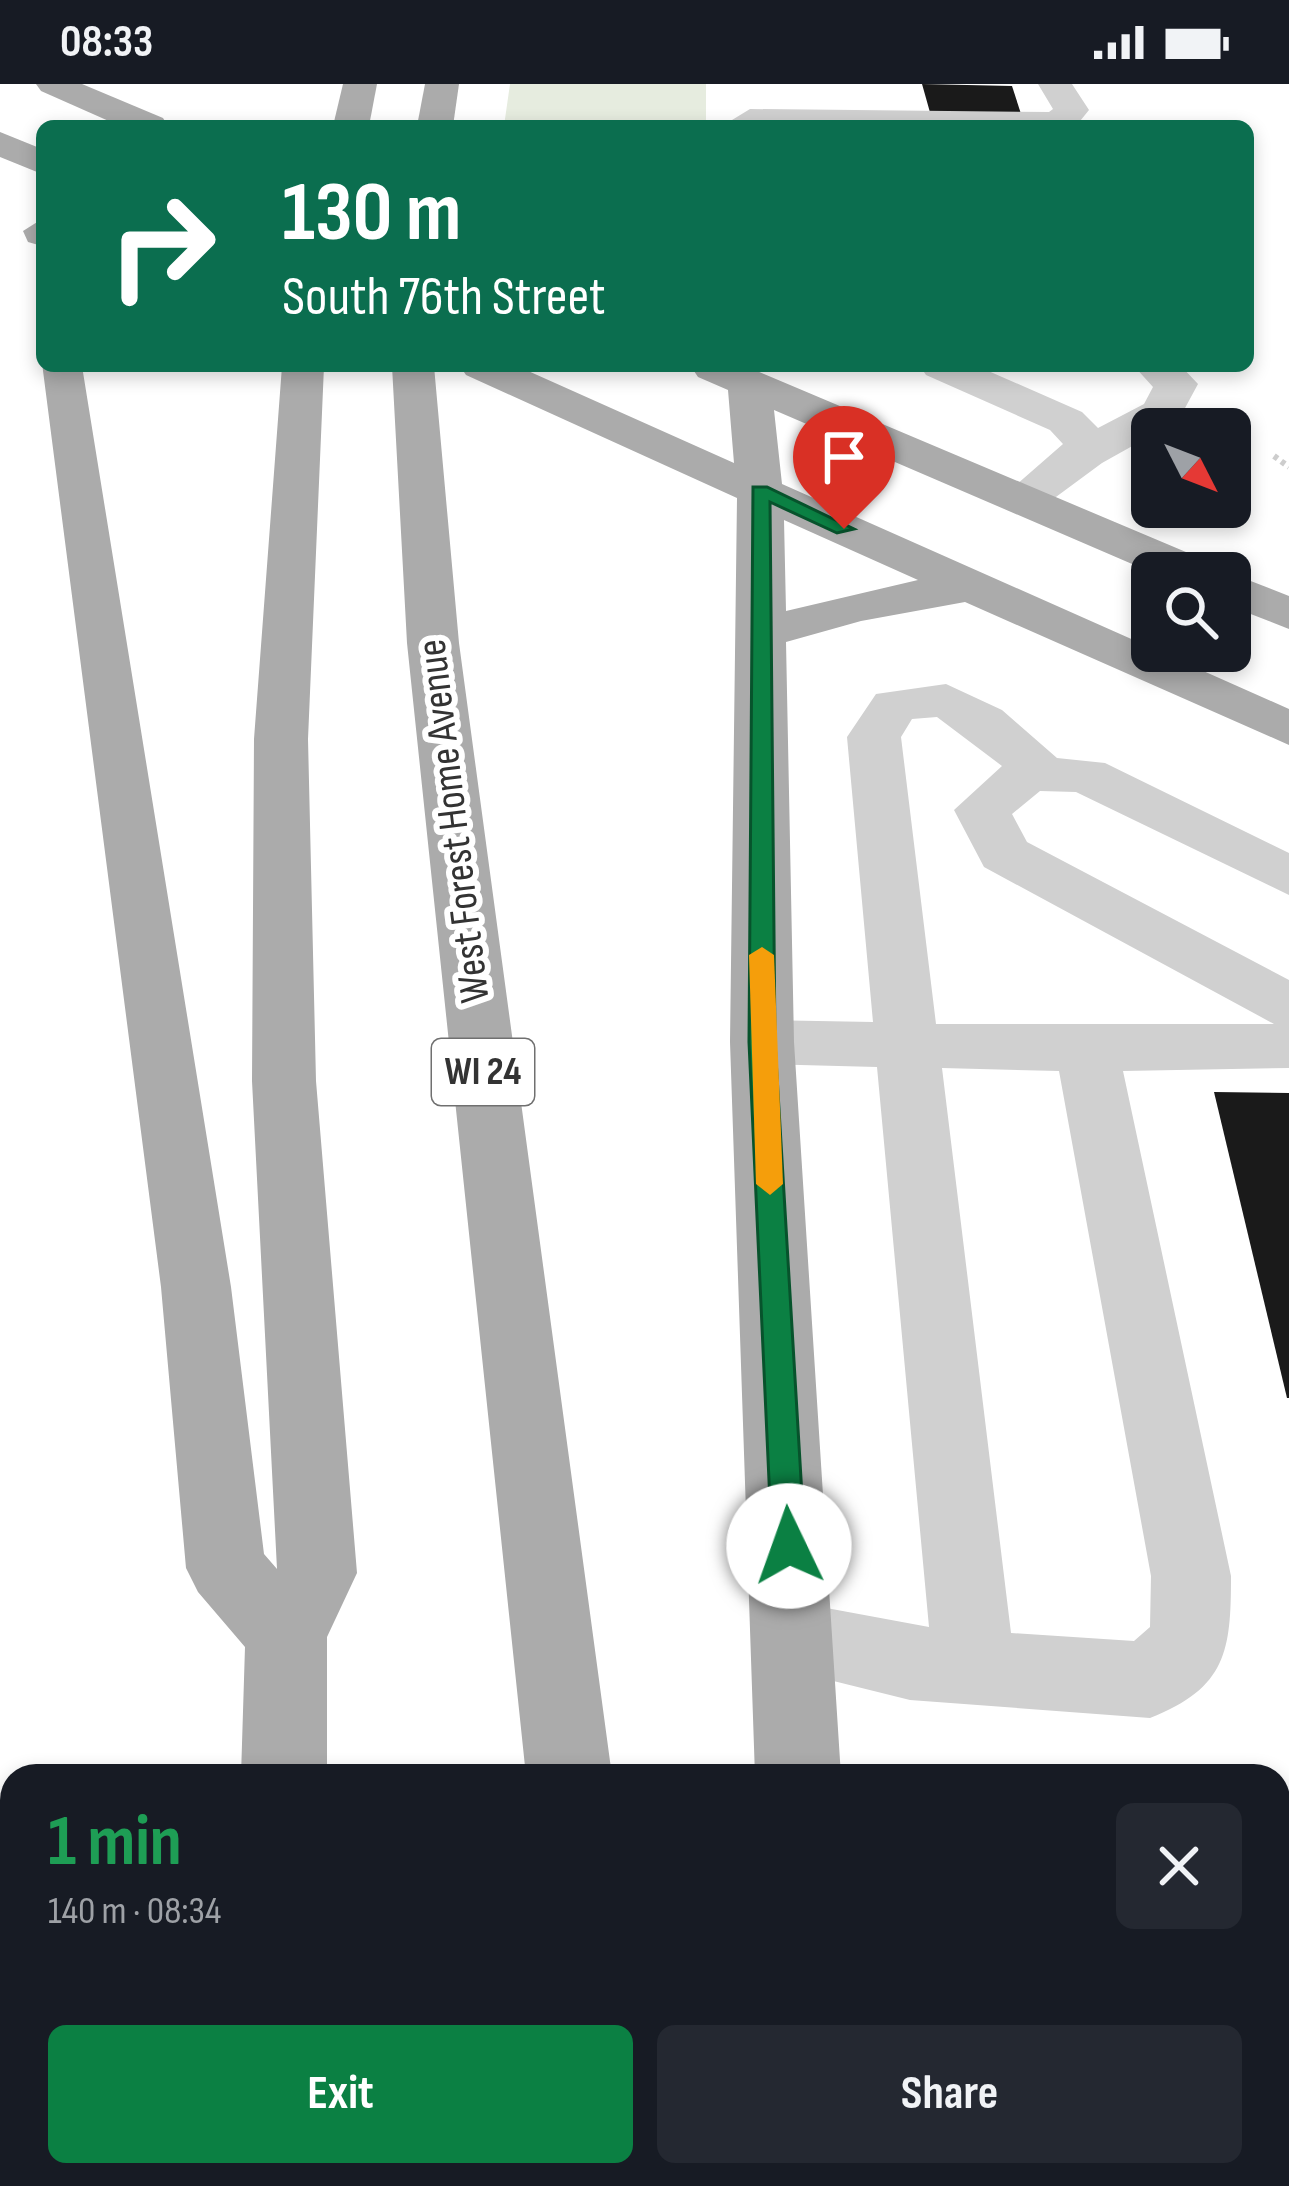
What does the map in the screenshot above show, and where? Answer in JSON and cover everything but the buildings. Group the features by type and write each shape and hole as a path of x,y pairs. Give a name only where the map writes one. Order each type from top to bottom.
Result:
{"main road":[{"path":"53,84 125,120"},
{"path":"130,120 150,84"},
{"path":"352,120 360,84"},
{"path":"437,120 442,84"},
{"path":"0,143 36,160"},
{"path":"62,372 196,1287 226,1568 286,1636"},
{"path":"284,1764 286,1636 317,1573 284,1035 282,717 304,372"},
{"name":"West Forest Home Avenue","path":"413,372 433,643 568,1764"},
{"path":"494,372 1289,729"},
{"path":"735,372 760,491 762,1042 798,1764"},
{"path":"735,372 1147,552"},
{"path":"760,634 854,608 970,586"},
{"path":"1251,597 1289,614"}],"lane":[{"path":"1055,84 1071,110 1062,120"},
{"path":"750,110 988,120"},
{"path":"955,372 1066,421 1085,442 1086,453"},
{"path":"1024,498 1086,453 1162,412 1176,384 1162,372"},
{"path":"974,1668 874,737 895,705 946,700 983,721 1043,774"},
{"path":"1289,876 1086,775 1028,774 982,810 1004,854 1289,1007"},
{"path":"762,1042 1087,1049 1289,1046"},
{"path":"794,1638 910,1663 1150,1680 1190,1642 1191,1576 1087,1049"}],"path":[{"path":"1274,456 1289,467"}],"shaded area":[{"path":"510,84 706,84 706,120 505,120"}],"slow traffic":[{"path":"762,955 770,1184"}],"route":[{"path":"789,1546 762,1042 760,491 844,529"}]}
